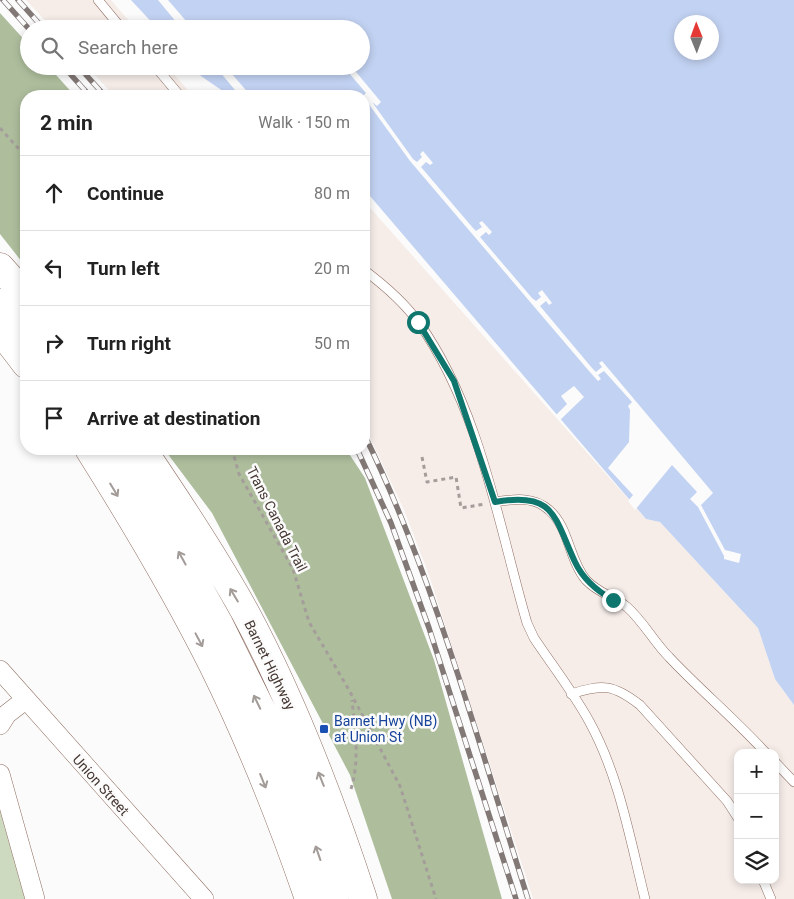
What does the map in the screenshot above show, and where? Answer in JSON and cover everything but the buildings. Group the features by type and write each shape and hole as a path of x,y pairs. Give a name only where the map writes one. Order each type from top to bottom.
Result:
{"main road":[{"path":"0,267 20,289"},
{"path":"0,303 20,328"},
{"path":"0,330 20,356"},
{"path":"93,455 151,551 212,665 245,736 306,896"},
{"path":"117,455 175,546 269,725 306,817 334,899"},
{"name":"Barnet Highway","path":"146,455 197,532 257,637 306,742 339,825 363,899"}],"street":[{"name":"Union Street","path":"0,670 24,700 204,899"},
{"path":"0,725 7,714 24,700"},
{"path":"0,774 35,899"}],"lane":[{"path":"98,0 115,20"},
{"path":"162,75 175,90"},
{"path":"370,275 400,300 418,322 454,381 495,502 527,623 534,638 589,720 615,782 645,899"},
{"path":"495,502 523,499 549,510 561,527 575,564 585,579 599,592 626,607 667,655 728,713 762,749"},
{"path":"571,694 600,686 618,690 628,695 640,705 720,794 734,813"},
{"path":"779,766 794,782"},
{"path":"765,884 771,899"}],"path":[{"path":"0,128 20,150"},
{"name":"Trans Canada Trail","path":"234,455 240,474 293,569 309,622 400,786 436,899"},
{"path":"422,457 427,482 456,477 461,508 495,502"},
{"path":"351,789 355,776 356,740 352,697"}],"shaded area":[{"path":"26,0 111,0 128,20 45,20"},
{"path":"95,75 175,75 188,90 109,90"},
{"path":"370,208 646,519 660,522 758,628 775,679 794,705 794,899 533,899 429,575 404,510 370,438"}],"green space":[{"path":"0,13 20,35 20,75 56,75 70,90 20,90 20,259 0,234"},
{"path":"168,455 350,455 365,478 434,660 502,899 392,899 350,775 212,513"},
{"path":"0,809 26,899 0,899"}],"water":[{"path":"131,0 794,0 794,705 775,679 758,628 660,522 646,519 370,196 370,90 221,90 200,75 370,75 370,20 150,20"}],"pier":[{"path":"158,0 168,0 185,20 175,20"},
{"path":"222,75 233,75 246,90 235,90"},
{"path":"351,75 358,75 381,102 377,106 372,102 413,159 417,162 422,157 420,154 423,151 433,163 430,165 426,162 421,167 473,228 476,231 482,227 479,223 482,221 492,232 489,235 486,232 480,237 532,298 536,301 541,297 538,293 542,290 552,303 549,305 546,301 540,306 592,368 596,372 602,367 599,363 602,361 713,493 701,505 725,550 741,554 739,563 724,559 698,507 690,499 697,492 672,465 635,510 628,501 633,495 608,468 629,442 630,410 628,406 632,402 604,371 598,375 601,379 598,381 589,371 410,161 370,106 370,90 363,90"},
{"path":"574,386 584,397 559,421 555,416 567,404 561,396"}],"railway":[{"path":"3,0 21,20"},
{"path":"18,0 36,20"},
{"path":"71,75 85,90"},
{"path":"86,75 100,90"},
{"path":"370,447 413,546 434,604 528,899"},
{"path":"360,455 391,523 429,628 516,899"}],"place":[{"name":"Barnet Hwy (NB) at Union St","path":"324,729"}],"route":[{"path":"418,322 454,381 495,502 523,499 538,503 549,510 556,517 575,564 585,579 599,592 613,600"}]}
